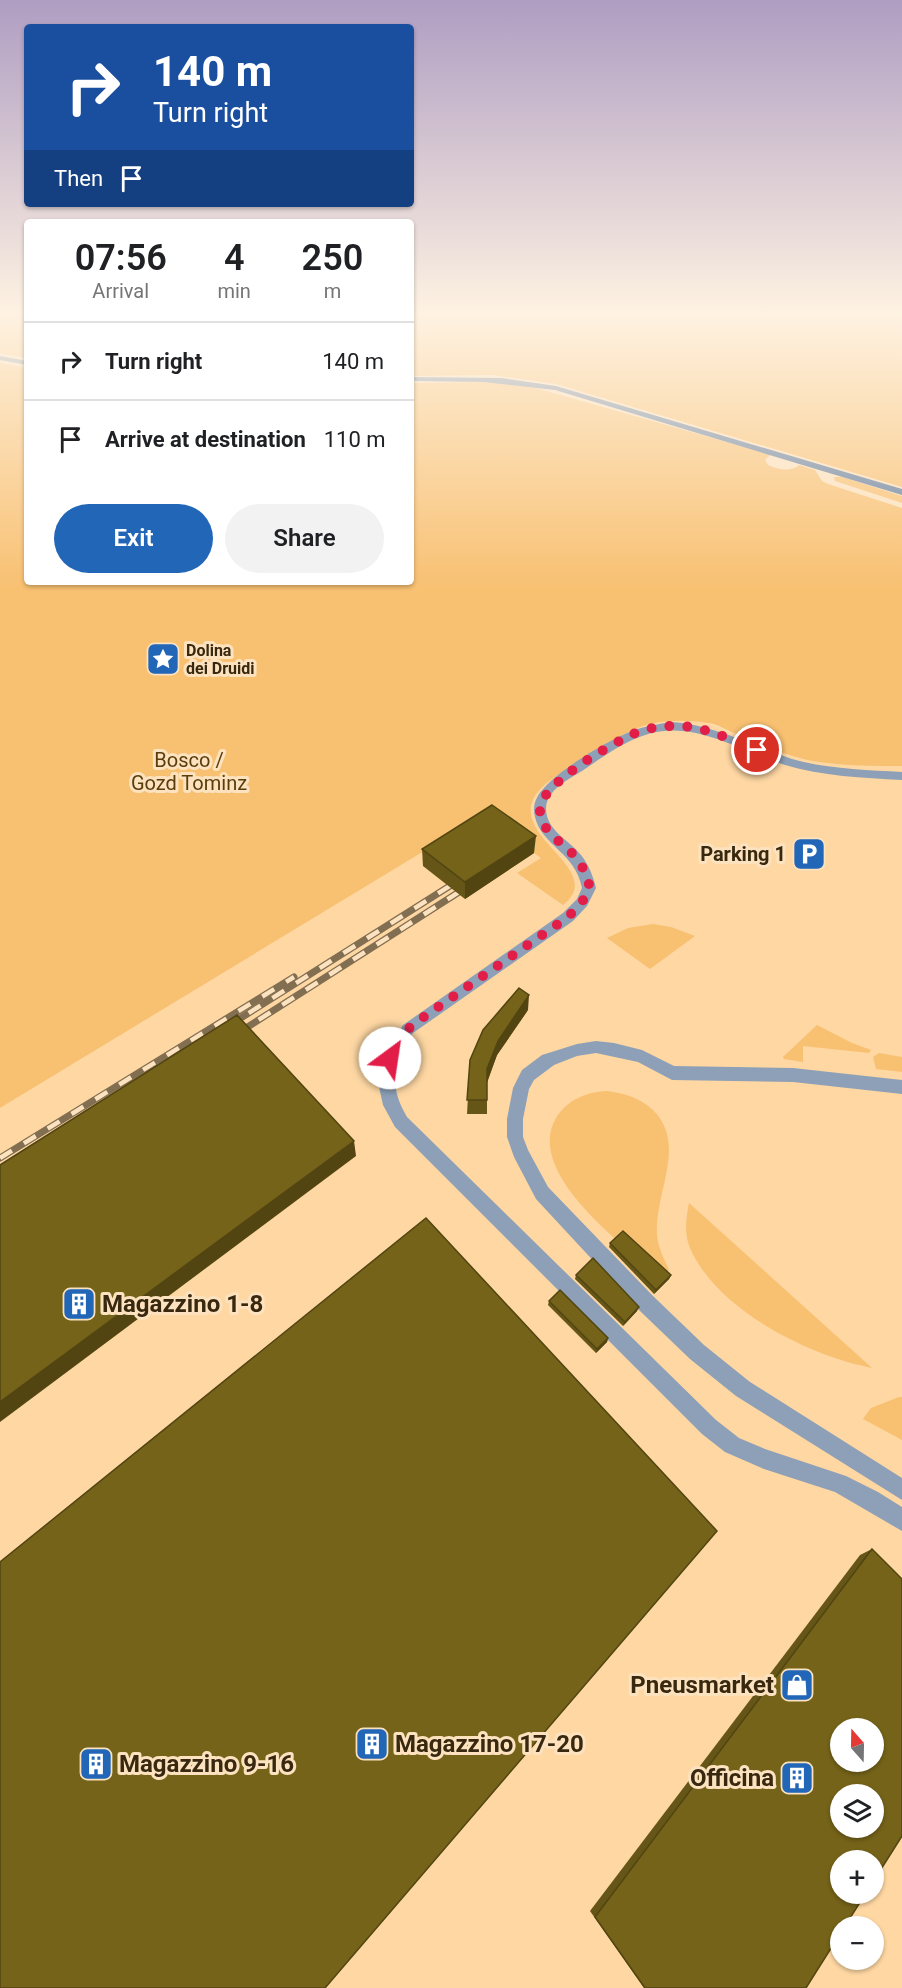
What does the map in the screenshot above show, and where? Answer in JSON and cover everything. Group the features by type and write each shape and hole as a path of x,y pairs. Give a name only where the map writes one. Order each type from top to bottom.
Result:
{"street":[{"path":"612,405 902,492"},
{"path":"902,776 851,772 791,762 717,735 675,725 638,733 609,748 552,787 543,797 540,808 542,820 549,831 576,858 586,872 590,888 582,902 568,917 408,1029 390,1058 387,1087 391,1105 401,1122 709,1428 732,1445 764,1459 839,1483 902,1520"},
{"path":"902,1087 794,1075 672,1073 642,1057 614,1049 596,1047 577,1050 548,1060 528,1076 518,1100 515,1128 520,1152 542,1193 646,1303 697,1352 743,1389 902,1490"}],"shaded area":[{"path":"665,705 776,751 807,760 834,764 902,766 902,1988 0,1988 0,1108"}],"green space":[{"name":"Bosco / Gozd Tominz","path":"0,405 24,405 24,585 414,585 414,405 595,405 762,452 770,455 765,460 768,465 788,470 799,465 815,470 822,481 828,484 902,508 902,766 842,765 807,760 788,755 715,725 701,722 663,722 637,728 625,733 558,775 536,794 531,812 536,829 572,875 574,890 563,905 517,873 541,858 482,816 0,1108"},
{"path":"626,405 902,405 902,487"},
{"path":"834,477 842,477 902,496 902,503 835,481"},
{"path":"653,924 671,927 695,936 650,969 607,938 628,928"},
{"path":"817,1025 871,1050 869,1053 803,1046 803,1062 784,1059 783,1057"},
{"path":"879,1053 902,1057 902,1072 876,1069 873,1057"},
{"path":"607,1091 620,1093 643,1102 653,1110 663,1124 668,1138 669,1154 657,1219 657,1235 669,1270 659,1277 582,1206 565,1184 554,1162 550,1139 560,1112 578,1098"},
{"path":"689,1203 872,1368 821,1353 794,1341 743,1310 721,1291 703,1270 690,1248 686,1226"},
{"path":"902,1397 902,1440 863,1419 871,1408"}],"building":[{"path":"492,805 536,836 465,882 422,849"},
{"path":"519,988 529,995 498,1041 487,1069 487,1100 467,1100 470,1060 483,1030"},
{"name":"Magazzino 1-8","path":"237,1015 354,1141 0,1402 0,1165"},
{"path":"426,1218 717,1531 325,1988 0,1988 0,1562"},
{"path":"623,1231 671,1275 656,1290 610,1243"},
{"path":"593,1258 639,1307 625,1322 576,1275"},
{"path":"560,1290 608,1338 597,1349 549,1301"},
{"name":"Officina","path":"872,1549 902,1579 902,1836 884,1865 884,1850 830,1850 830,1904 859,1904 851,1916 830,1916 830,1950 806,1988 645,1988 595,1917"}],"railway":[{"path":"225,1028 464,877"},
{"path":"235,1035 470,885"},
{"path":"0,1158 294,977"}],"place":[{"name":"Dolina dei Druidi","path":"163,659"},
{"name":"Parking 1","path":"809,854"},
{"name":"Magazzino 1-8","path":"79,1304"},
{"name":"Pneusmarket","path":"797,1685"},
{"name":"Magazzino 17-20","path":"372,1744"},
{"name":"Magazzino 9-16","path":"96,1764"},
{"name":"Officina","path":"797,1778"}],"route":[{"path":"390,1058 408,1029 568,917 582,902 590,888 586,872 576,858 549,831 542,820 540,808 543,797 565,776 626,738 654,728 675,725 717,735 757,750"}]}
